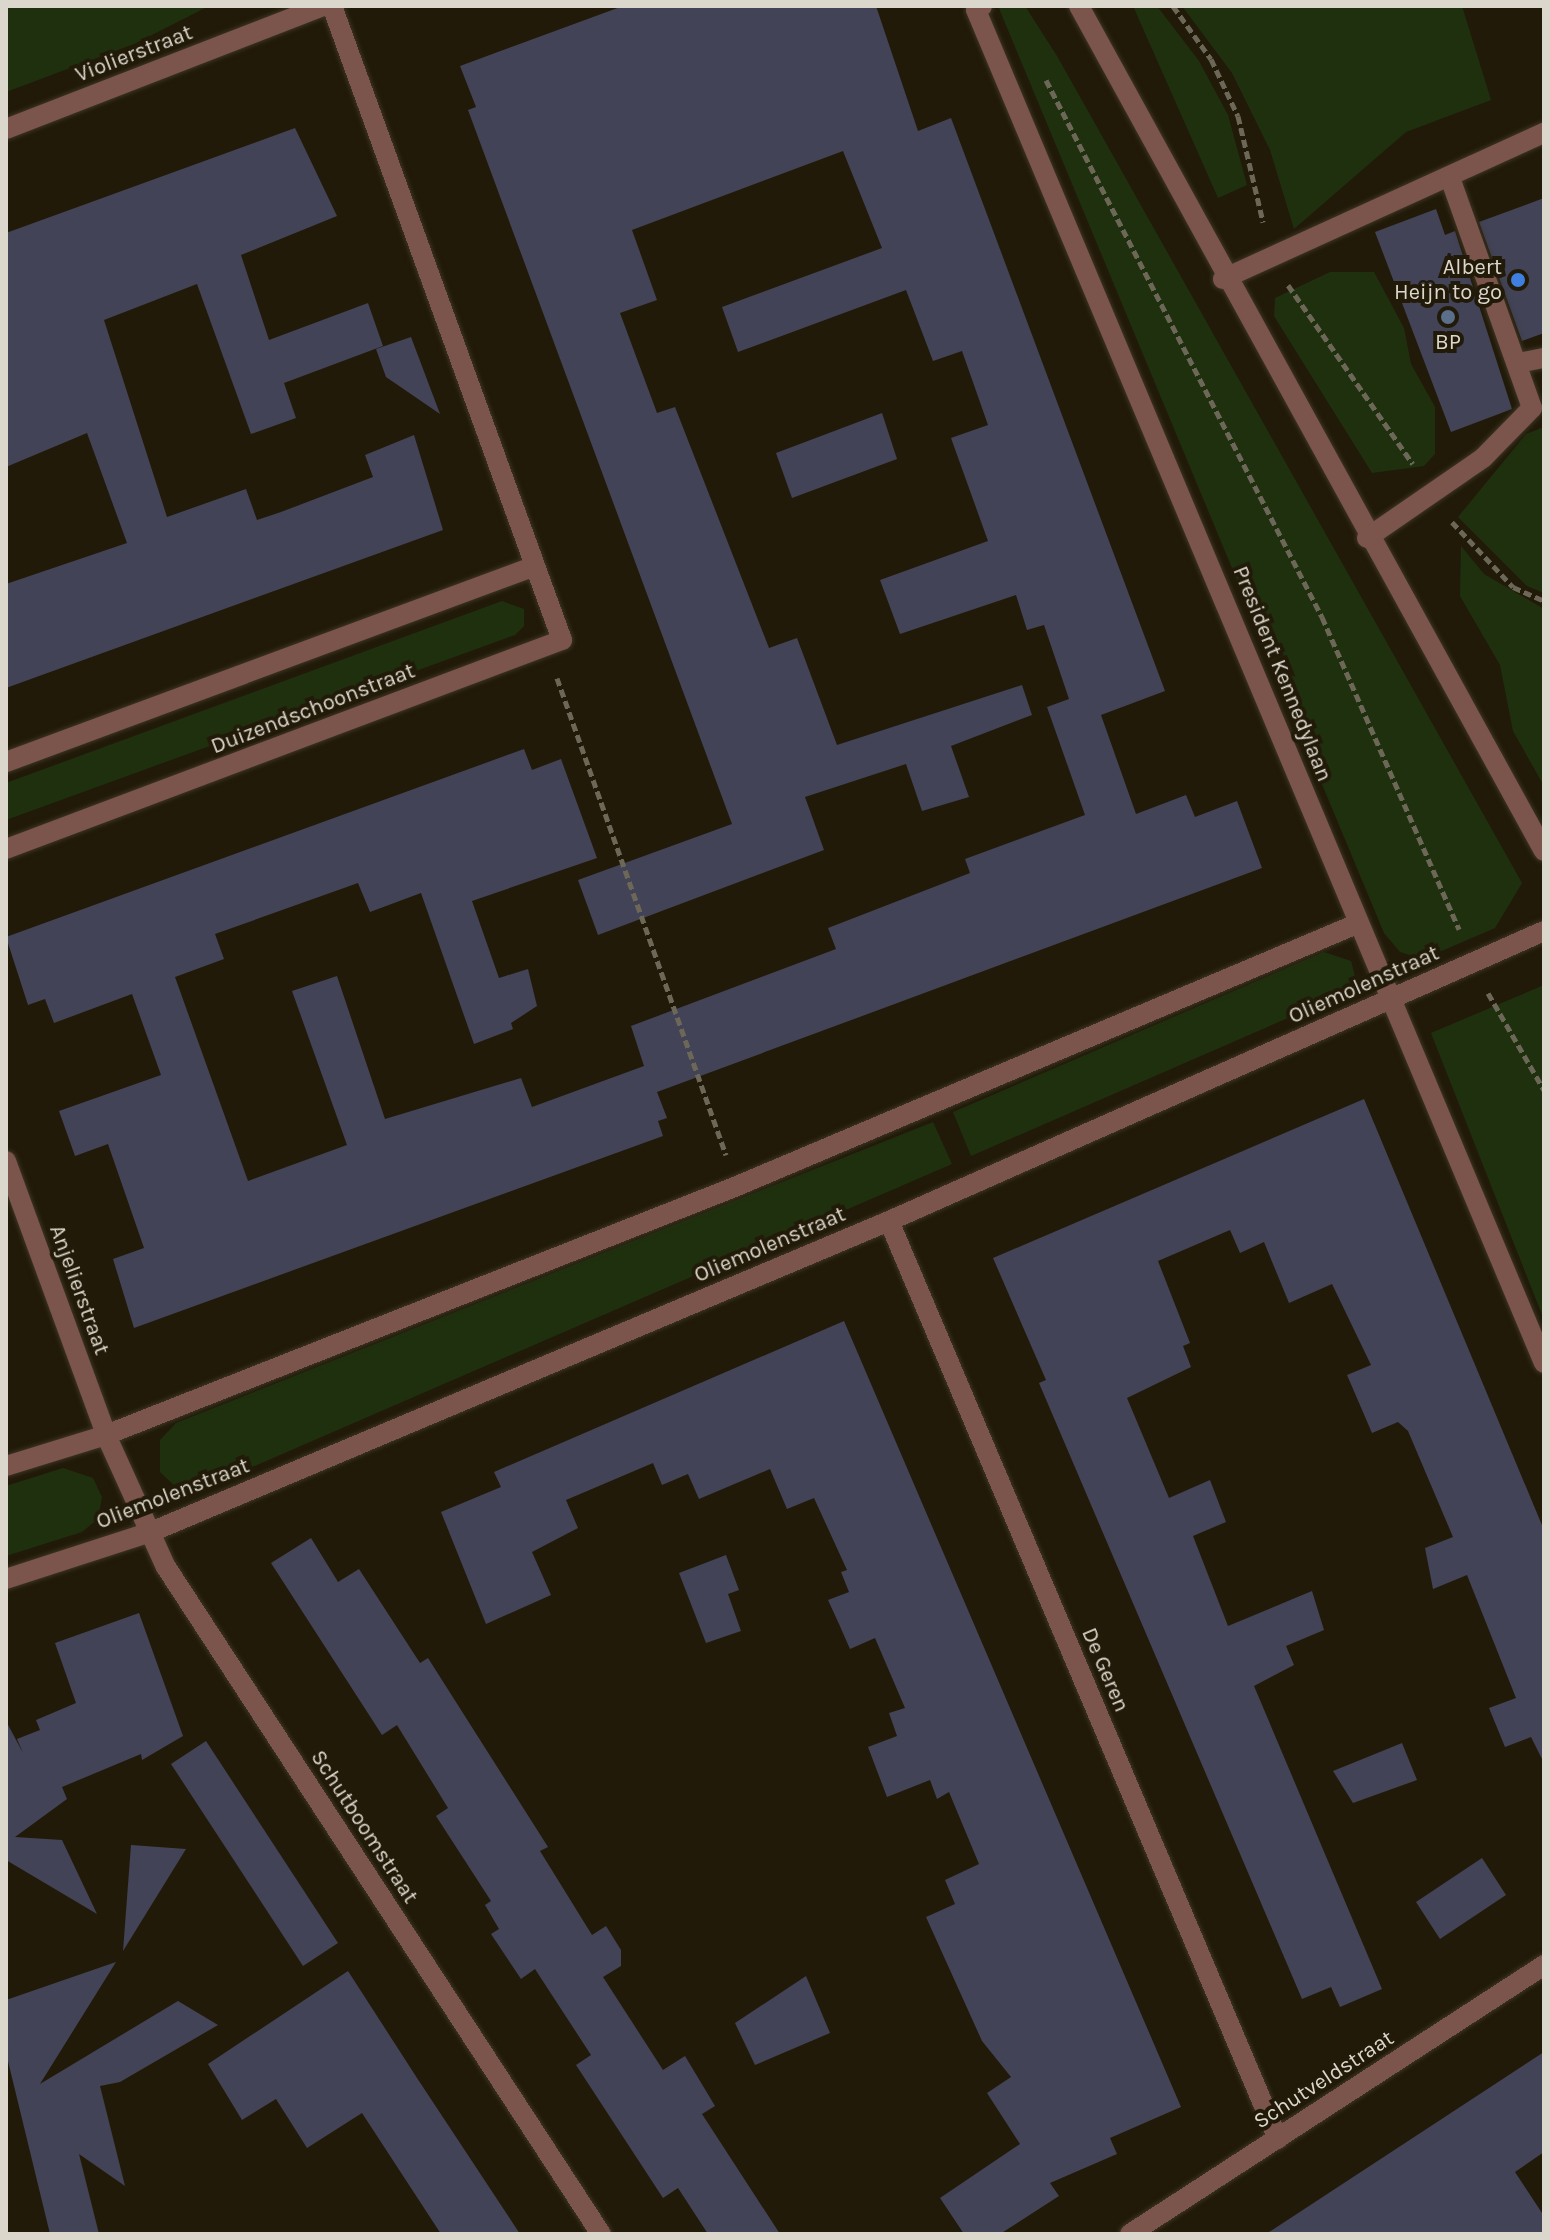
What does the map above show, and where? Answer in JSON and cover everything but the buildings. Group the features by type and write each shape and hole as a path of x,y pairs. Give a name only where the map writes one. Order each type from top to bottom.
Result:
{"street":[{"name":"Violierstraat","path":"6,129 323,6"},
{"path":"332,6 562,640 545,647"},
{"name":"President Kennedylaan","path":"982,6 976,10 1004,69 1544,1363"},
{"path":"1079,6 1223,279 1544,851"},
{"path":"1223,279 1544,133"},
{"path":"1367,538 1483,458 1532,408 1450,178"},
{"path":"1518,363 1544,358"},
{"path":"6,762 535,566"},
{"name":"Duizendschoonstraat","path":"6,849 545,647"},
{"path":"6,1466 106,1435 737,1186 1359,923"},
{"name":"Oliemolenstraat","path":"6,1579 151,1532 889,1221 1544,931"},
{"name":"Anjelierstraat","path":"6,1161 106,1435"},
{"name":"De Geren","path":"889,1221 1278,2139"},
{"name":"Schutboomstraat","path":"106,1435 166,1567 601,2234"},
{"name":"Schutveldstraat","path":"1130,2234 1544,1965"}],"path":[{"path":"1173,6 1211,59 1238,116 1270,258 1433,492 1486,561 1513,587 1544,601"},
{"path":"1004,69 1030,70 1050,83 1322,617 1476,962 1544,1090"},
{"path":"545,647 737,1186"}],"green space":[{"path":"6,6 209,6 134,44 6,92"},
{"path":"998,6 1025,6 1057,56 1522,883 1495,928 1423,959 1400,952 1384,933"},
{"path":"1133,6 1157,6 1199,61 1228,115 1247,185 1218,198"},
{"path":"1182,6 1462,6 1491,100 1406,132 1294,229 1270,150 1232,73"},
{"path":"1330,272 1374,272 1404,328 1411,364 1435,407 1435,454 1424,466 1372,473 1274,316 1275,298"},
{"path":"1544,427 1544,593 1527,586 1458,517 1526,434"},
{"path":"1461,546 1484,574 1544,609 1544,786 1513,731 1500,665 1460,596"},
{"path":"502,601 524,609 524,626 515,635 6,820 6,783"},
{"path":"1324,952 1351,961 1355,976 1343,994 971,1156 953,1112"},
{"path":"1544,985 1544,1320 1431,1033"},
{"path":"933,1122 952,1164 199,1490 177,1488 160,1472 160,1440 176,1423"},
{"path":"63,1468 93,1478 102,1497 98,1519 82,1532 6,1556 6,1486"}],"place":[{"name":"Albert Heijn to go","path":"1518,280"},
{"name":"BP","path":"1448,317"}]}
